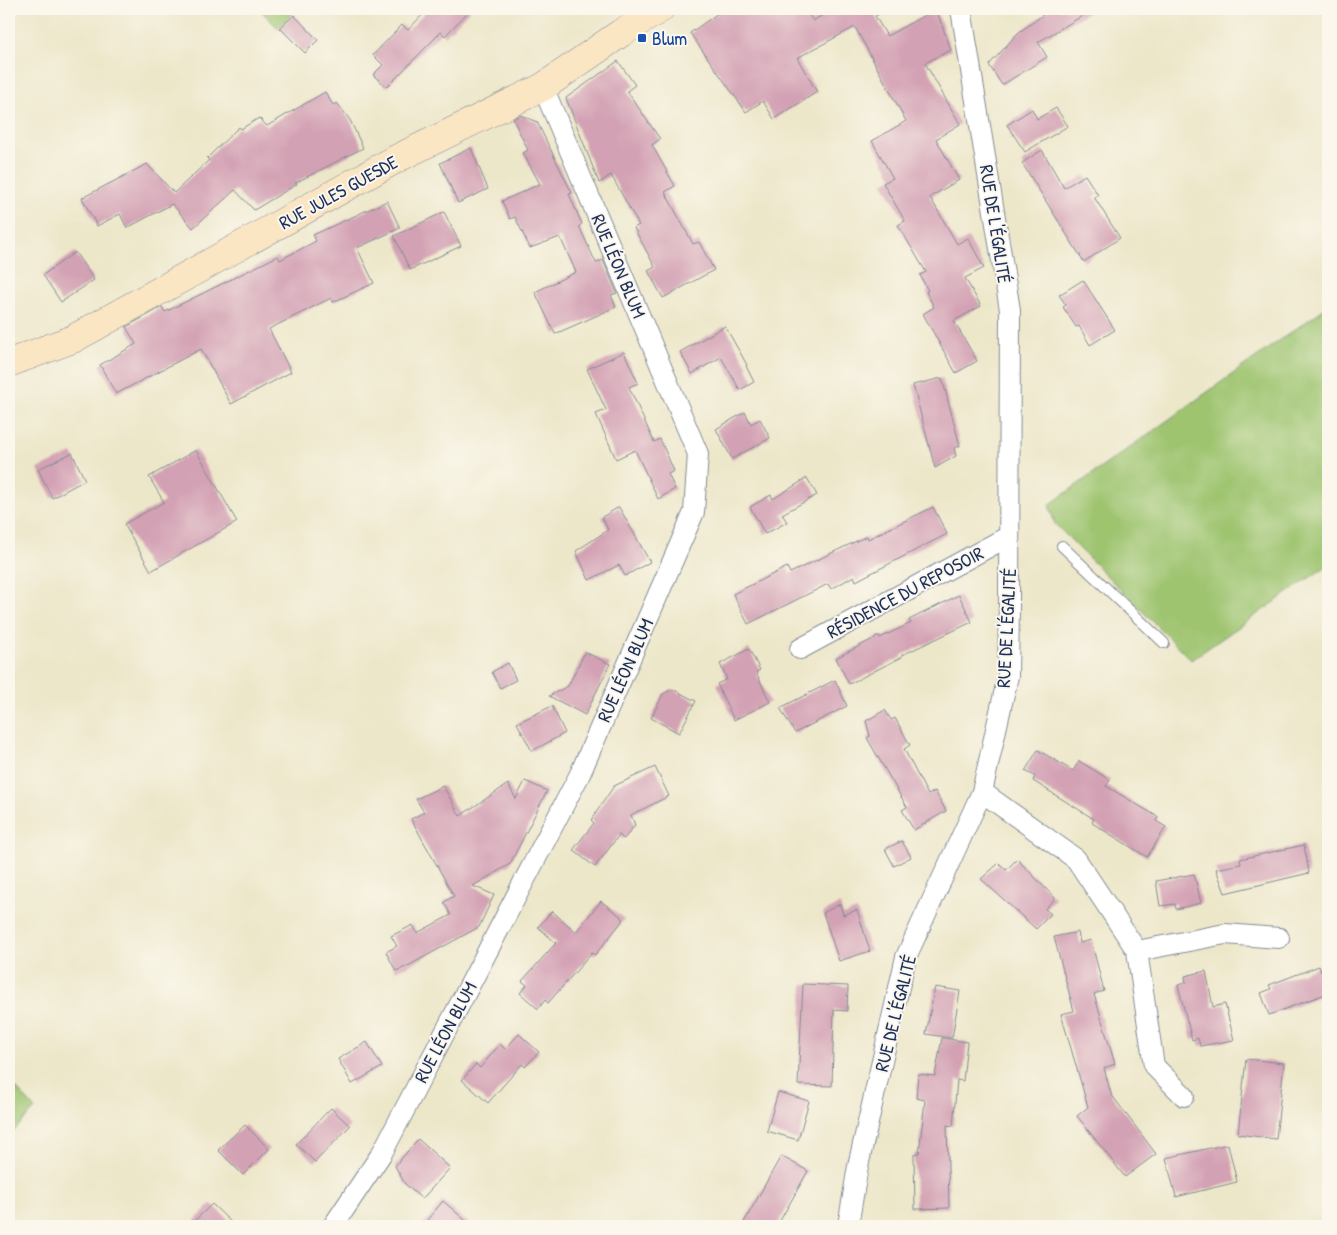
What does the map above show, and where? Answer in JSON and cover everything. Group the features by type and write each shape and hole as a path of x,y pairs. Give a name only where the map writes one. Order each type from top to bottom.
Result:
{"street":[{"name":"RUE JULES GUESDE","path":"9,364 73,339 398,158 543,87 621,33 660,9"},
{"name":"RUE DE L'ÉGALITÉ","path":"848,1226 858,1166 906,958 982,792 1008,676 1010,310 961,9"},
{"name":"RUE LÉON BLUM","path":"333,1226 382,1153 580,774 694,512 698,454 543,87"},
{"name":"RÉSIDENCE DU REPOSOIR","path":"800,649 1009,536"},
{"path":"982,792 1076,859 1137,951 1154,1066 1184,1096"},
{"path":"1137,951 1225,934 1279,938"}],"lane":[{"path":"1062,546 1164,643"}],"green space":[{"path":"259,9 297,9 278,28"},
{"path":"1328,306 1328,565 1191,660 1055,524 1049,505"},
{"path":"9,1080 35,1109 9,1136"}],"building":[{"path":"428,9 471,9 445,36 441,32 387,87 373,75 383,65 373,55 402,25 408,30"},
{"path":"724,9 805,9 813,21 832,9 889,9 875,16 887,36 936,9 951,50 925,63 960,124 936,139 959,180 930,197 957,244 968,238 984,268 965,278 981,306 954,321 977,361 956,373 923,314 934,307 920,275 926,272 898,225 905,221 883,183 893,178 872,141 906,121 855,27 797,58 817,92 774,119 763,101 746,112 690,33"},
{"path":"1051,9 1094,9 1038,42 1047,57 1002,85 989,65 1018,33"},
{"path":"294,15 318,40 305,53 280,28"},
{"path":"618,61 635,85 627,91 660,139 652,145 675,186 665,192 693,244 699,242 714,270 663,298 648,271 655,267 634,228 639,225 611,175 599,183 566,98"},
{"path":"325,92 333,105 337,103 350,120 363,148 295,183 297,184 254,210 235,190 193,228 172,204 127,228 120,214 97,226 82,198 147,164 174,193 209,160 207,158 239,127 241,129 259,118 267,126"},
{"path":"1056,108 1068,126 1025,152 1007,125 1032,109 1037,119"},
{"path":"520,115 537,122 572,193 569,194 582,224 579,226 596,263 603,260 617,293 611,295 616,307 555,334 535,292 576,272 560,237 530,248 515,217 510,219 502,201 540,184 523,153 528,150 513,119"},
{"path":"471,148 488,189 458,203 440,163"},
{"path":"1042,150 1064,188 1085,175 1098,195 1094,197 1120,238 1084,262 1022,163"},
{"path":"387,201 400,228 357,248 374,283 333,302 331,298 269,329 291,372 231,404 201,349 116,394 100,365 136,344 126,327 162,307 165,312 278,256 280,260 316,241 313,235"},
{"path":"444,212 461,246 410,270 394,236"},
{"path":"75,252 94,280 61,302 43,275"},
{"path":"1083,280 1115,330 1090,345 1079,326 1076,327 1063,307 1066,305 1059,295"},
{"path":"725,326 747,365 754,382 740,390 721,357 692,374 680,352"},
{"path":"624,352 638,383 629,387 654,442 660,439 674,471 668,474 675,489 658,499 635,450 616,459 596,414 606,410 587,369"},
{"path":"942,378 960,446 954,448 956,456 935,468 913,385"},
{"path":"745,412 751,424 760,419 770,438 732,459 716,429"},
{"path":"196,450 237,522 151,571 124,524 164,502 149,477"},
{"path":"72,453 85,480 52,498 38,469"},
{"path":"807,478 817,495 782,514 787,522 765,534 750,507 771,495 773,499"},
{"path":"619,507 650,562 625,576 619,565 589,580 576,551 608,530 602,517"},
{"path":"933,507 947,534 856,581 854,576 831,589 828,584 748,624 733,594 787,567 790,573 867,536 868,539"},
{"path":"959,595 972,622 902,655 902,657 849,684 836,658 879,636 880,638 911,623 909,620"},
{"path":"749,649 760,670 756,672 770,702 734,720 717,684 727,679 720,664"},
{"path":"585,652 610,664 585,715 549,696 568,686"},
{"path":"508,663 516,680 500,688 492,672"},
{"path":"835,680 847,706 795,733 780,708"},
{"path":"672,689 696,701 679,733 651,718 663,694"},
{"path":"552,706 565,733 532,751 517,723"},
{"path":"885,710 891,720 895,718 910,745 904,749 928,795 935,791 946,811 914,830 902,810 907,807 867,738 870,736 866,721"},
{"path":"1038,750 1073,771 1079,761 1110,780 1106,786 1158,817 1156,821 1166,827 1147,857 1092,823 1094,819 1033,781 1035,776 1025,771"},
{"path":"655,767 669,796 631,815 635,825 624,839 619,835 595,867 573,850 594,823 591,820 614,786"},
{"path":"525,781 547,791 510,864 473,886 494,895 479,927 396,971 386,952 397,946 391,936 413,925 417,933 451,915 444,902 454,896 411,819 424,812 416,799 443,786 460,816 508,784 516,799"},
{"path":"902,841 911,857 894,866 885,849"},
{"path":"1304,845 1309,873 1225,893 1216,869 1241,864 1240,859"},
{"path":"1017,859 1055,898 1045,909 1051,914 1036,929 981,879 999,863 1006,870"},
{"path":"1194,874 1201,903 1176,909 1175,904 1160,906 1156,881"},
{"path":"601,901 624,919 595,955 592,953 548,1003 545,1000 538,1009 520,993 527,985 522,981 556,943 538,927 552,911 576,932"},
{"path":"840,904 843,915 857,910 870,951 839,961 823,913"},
{"path":"1078,932 1080,943 1091,940 1104,991 1094,994 1115,1064 1104,1068 1111,1094 1156,1154 1125,1177 1077,1116 1088,1107 1061,1014 1074,1011 1054,937"},
{"path":"1319,966 1321,972 1328,969 1328,993 1269,1015 1261,993 1271,989 1269,985"},
{"path":"1206,971 1213,1007 1225,1004 1234,1040 1200,1046 1198,1038 1192,1040 1178,985 1186,983 1185,976"},
{"path":"803,984 848,986 847,1011 834,1010 832,1086 798,1085"},
{"path":"935,987 960,991 952,1038 926,1034"},
{"path":"519,1034 539,1052 525,1067 522,1064 488,1103 462,1080 476,1064 480,1068 500,1044 505,1049"},
{"path":"942,1038 967,1042 963,1081 957,1080 953,1126 947,1125 949,1208 915,1209 914,1154 919,1153 925,1100 916,1098 918,1074 935,1076"},
{"path":"367,1042 382,1067 352,1084 338,1059"},
{"path":"1246,1059 1284,1063 1276,1139 1238,1134"},
{"path":"778,1092 809,1101 798,1140 767,1131"},
{"path":"331,1108 350,1126 315,1162 296,1144"},
{"path":"245,1125 269,1149 243,1175 218,1150"},
{"path":"418,1139 450,1168 422,1199 405,1184 395,1166"},
{"path":"1228,1144 1237,1182 1176,1197 1166,1158"},
{"path":"781,1156 808,1171 777,1226 742,1226"},
{"path":"443,1201 472,1226 422,1226"},
{"path":"212,1204 235,1226 189,1226"}],"place":[{"name":"Blum","path":"642,38"}]}
